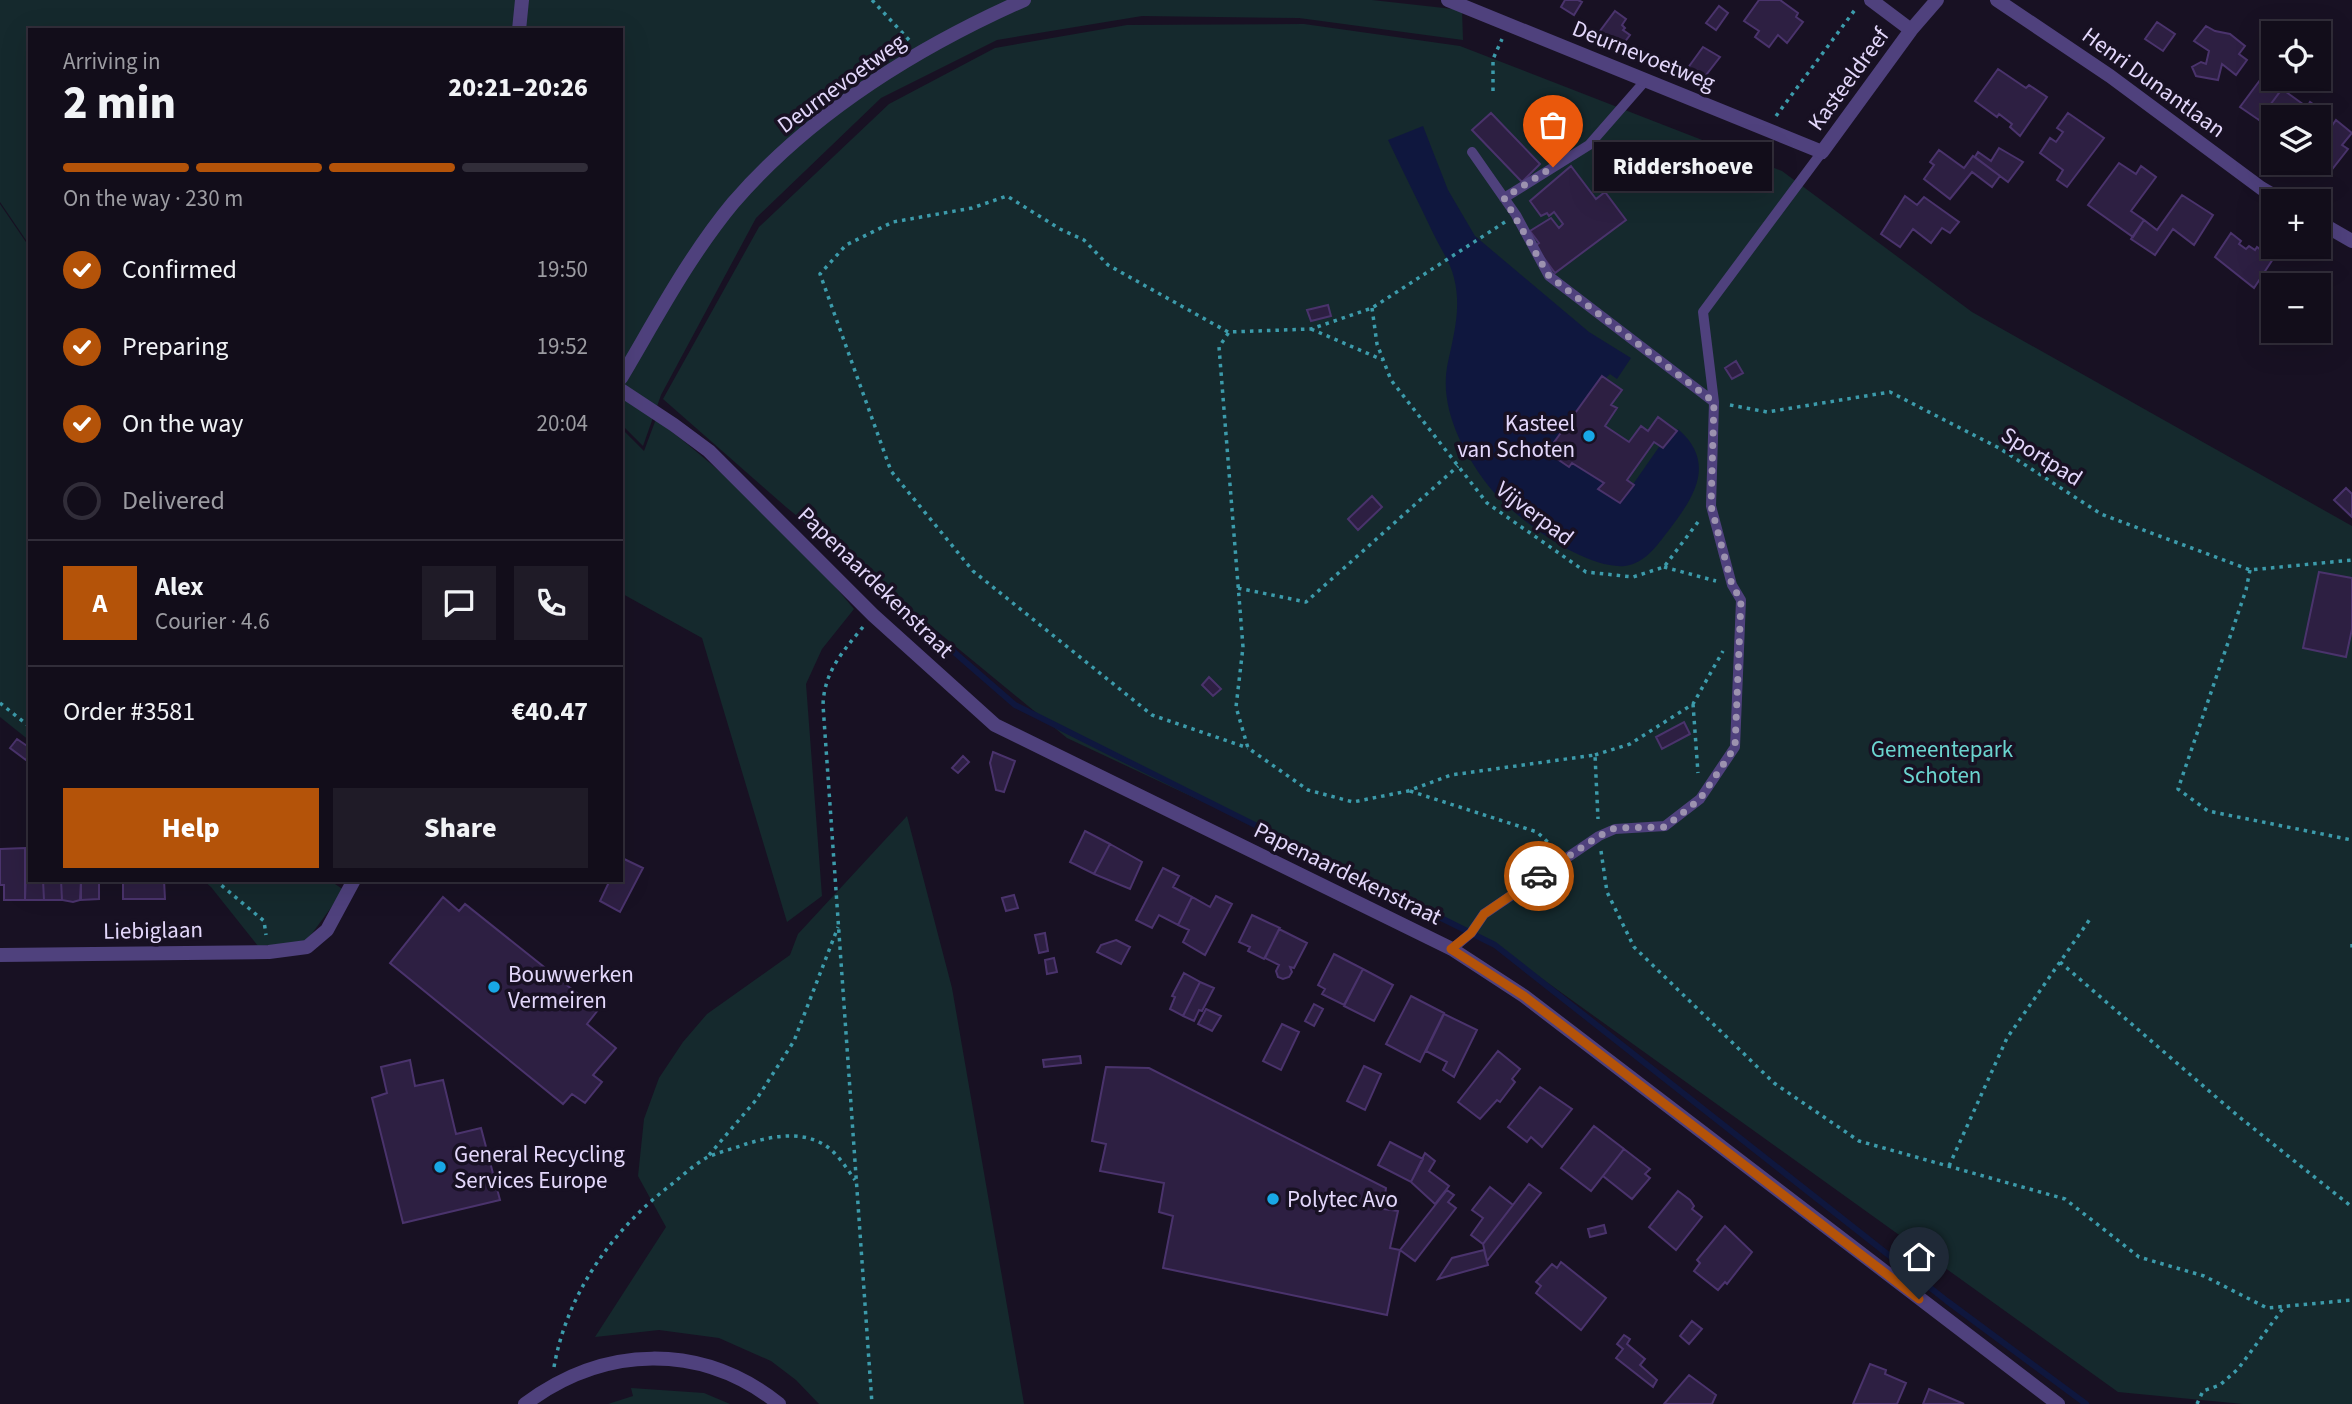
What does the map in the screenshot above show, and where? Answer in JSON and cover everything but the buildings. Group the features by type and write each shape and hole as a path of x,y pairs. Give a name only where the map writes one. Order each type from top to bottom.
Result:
{"street":[{"path":"519,28 523,0"},
{"name":"Deurnevoetweg","path":"623,375 678,280 733,204 805,132 883,75 986,17 1024,0"},
{"name":"Deurnevoetweg","path":"1448,0 1822,152"},
{"path":"1871,0 1911,30"},
{"name":"Kasteeldreef","path":"1822,152 1911,30 1937,0"},
{"name":"Henri Dunantlaan","path":"1997,0 2110,76 2263,189"},
{"path":"2331,229 2352,241"},
{"name":"Papenaardekenstraat","path":"623,391 709,452 873,615 995,725 1456,946 2057,1404"},
{"name":"Liebiglaan","path":"0,955 269,952 307,947 327,930 353,882"},
{"path":"524,1404 556,1382 584,1370 624,1360 676,1358 736,1376 779,1404"}],"lane":[{"path":"1504,198 1589,145 1644,81"},
{"path":"1472,152 1516,215 1549,276 1714,402"},
{"path":"1456,946 1471,933 1484,914 1599,836 1615,828 1665,827 1700,799 1735,747 1741,600 1732,585 1711,506 1714,402 1703,312 1822,152"}],"path":[{"path":"872,0 921,53"},
{"path":"1766,129 1863,0"},
{"path":"1493,91 1493,59 1508,25"},
{"path":"1516,215 1372,308 1311,329 1228,332 1108,265 1084,240 1060,229 1007,196 972,208 893,222 846,245 820,274 891,471 974,572 1152,715 1248,748 1308,790 1353,802 1408,791 1451,775 1595,755 1630,744 1693,704 1739,622"},
{"name":"Vijverpad","path":"1372,308 1377,344 1391,380 1487,503 1586,572 1633,577 1664,567"},
{"path":"1311,329 1383,360"},
{"path":"1228,332 1219,347 1242,647 1236,707 1248,748"},
{"name":"Sportpad","path":"1714,402 1767,412 1890,392 1999,448 2101,514 2250,570 2352,561"},
{"path":"1238,587 1306,602 1458,466"},
{"path":"1711,506 1664,567 1732,585"},
{"path":"2250,570 2246,590 2178,789 2208,811 2352,840"},
{"path":"872,1404 824,692 829,672 873,615"},
{"path":"0,703 28,725"},
{"path":"1693,704 1700,799"},
{"path":"1595,755 1599,836 1607,891 1634,947 1774,1083 1859,1141 2065,1199 2139,1257 2204,1276 2267,1308 2352,1300"},
{"path":"1408,791 1537,832 1566,859"},
{"path":"217,882 264,921 269,952"},
{"path":"1949,1166 2007,1038 2090,919"},
{"path":"552,1377 570,1309 593,1269 632,1217 707,1157 756,1100 794,1041 839,925"},
{"path":"2060,962 2238,1116 2352,1207"},
{"path":"707,1157 758,1140 788,1136 806,1137 821,1142 833,1152 857,1181"},
{"path":"2197,1403 2203,1391 2220,1385 2238,1369 2284,1307"}],"green space":[{"path":"0,0 1372,0 1462,10 1463,40 1299,18 1142,16 997,40 881,98 756,218 661,395 643,446 623,426 623,28 28,28 28,243 0,202"},
{"name":"Gemeentepark Schoten","path":"1304,24 1460,46 1782,171 1972,312 2352,526 2352,1404 2243,1404 2118,1392 1495,945 1325,859 1067,738 786,507 663,399 759,227 889,104 995,48 1127,25"},
{"path":"0,204 28,245 28,739 0,717"},
{"path":"656,419 760,508 809,557 854,609 822,649 806,684 822,896 787,922 702,638 623,594 623,430 644,451"},
{"path":"907,816 952,988 1024,1404 819,1404 796,1380 771,1361 719,1338 659,1330 595,1337 666,1227 638,1176 644,1119 659,1078 683,1042 707,1014 790,955 798,934"},
{"path":"205,882 332,882 344,890 305,943 258,946"},
{"path":"631,1388 704,1393 730,1404 608,1404 633,1396"}],"water":[{"path":"1423,126 1448,190 1475,236 1589,332 1631,358 1617,379 1610,374 1606,378 1602,376 1547,452 1568,467 1572,463 1604,483 1599,489 1620,503 1659,447 1663,449 1678,429 1697,454 1698,480 1693,493 1669,530 1639,561 1625,566 1608,565 1570,550 1530,525 1487,484 1462,444 1450,414 1446,383 1457,312 1454,278 1388,140"}],"waterway":[{"path":"824,539 1015,705 1495,945 1947,1301 2086,1404"}],"way so far":[{"path":"1539,876 1615,828 1665,827 1700,799 1735,747 1741,600 1732,585 1711,506 1714,402 1549,276 1504,198 1553,167"}],"place":[{"name":"Riddershoeve","path":"1553,167"},
{"name":"Kasteel van Schoten","path":"1589,436"},
{"name":"Bouwwerken Vermeiren","path":"494,987"},
{"name":"General Recycling Services Europe","path":"440,1167"},
{"name":"Polytec Avo","path":"1273,1199"}],"route":[{"path":"1539,876 1484,914 1471,933 1451,949 1524,996 1919,1299"}]}
